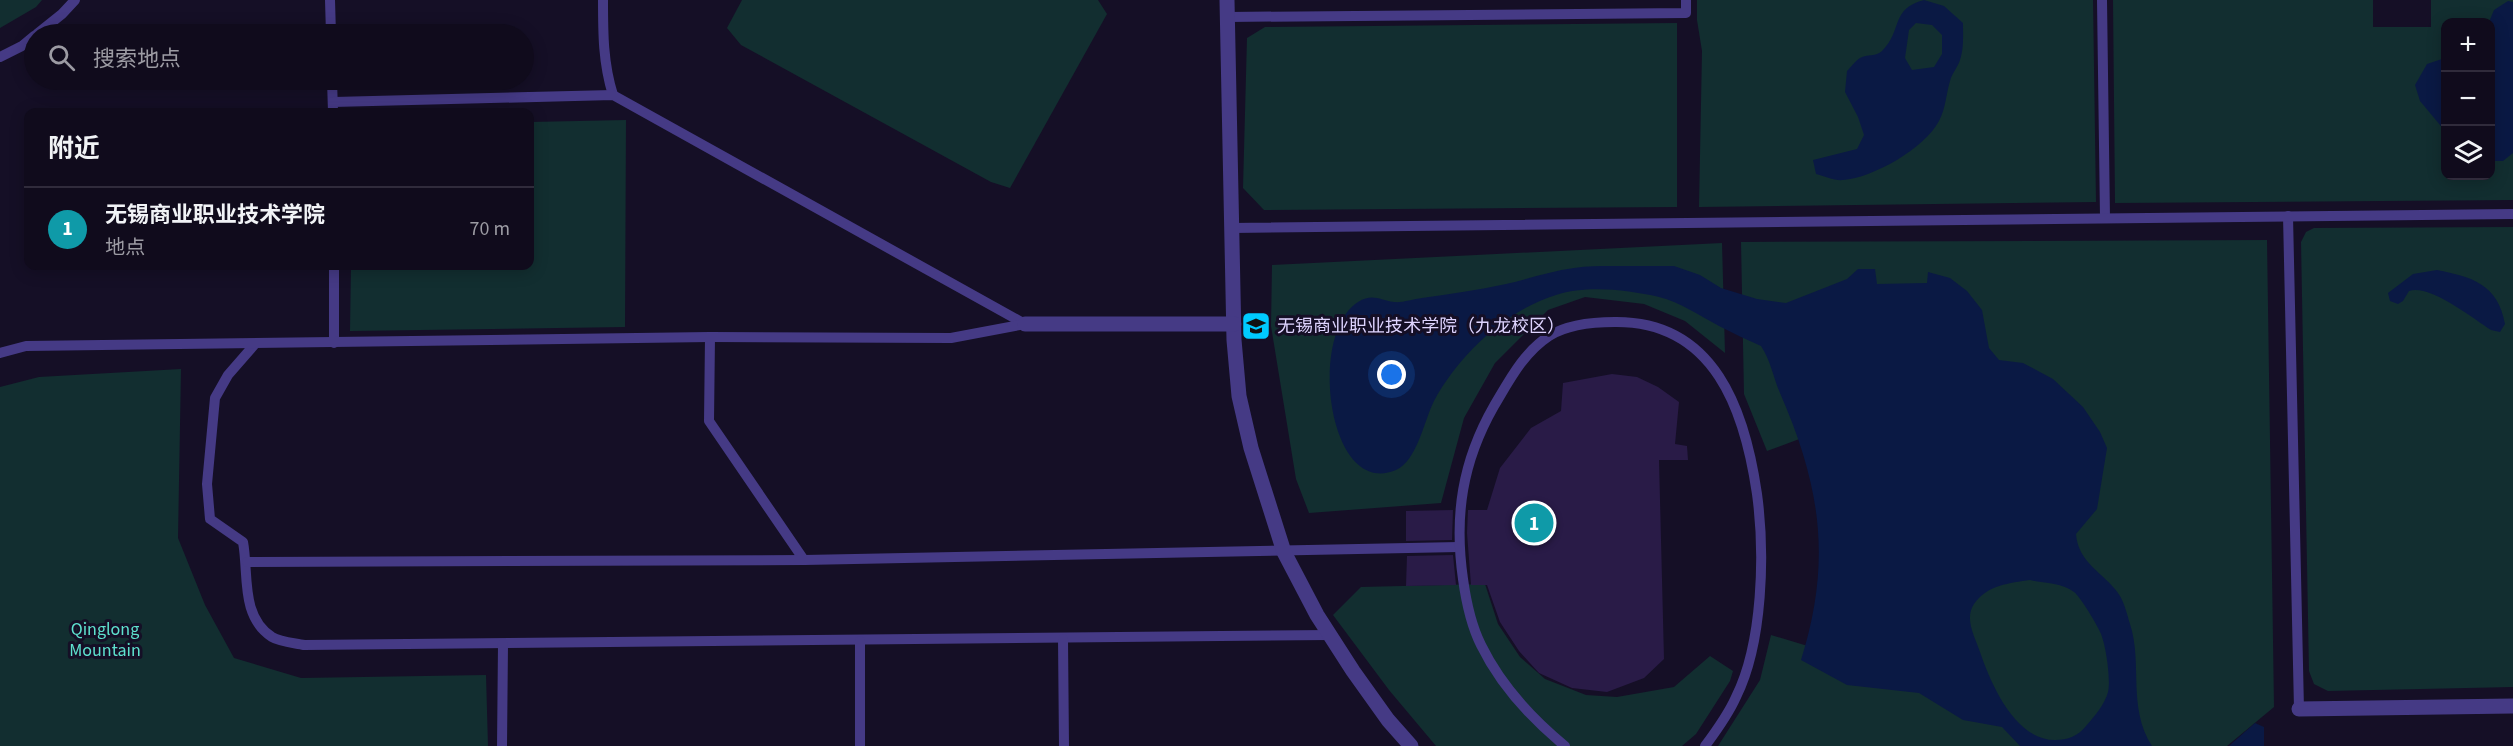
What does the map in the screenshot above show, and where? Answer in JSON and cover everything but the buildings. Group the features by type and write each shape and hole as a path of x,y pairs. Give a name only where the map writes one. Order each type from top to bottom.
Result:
{"street":[{"path":"1227,0 1234,324 1239,396 1251,448 1284,552 1330,635 1388,720 1411,746"},
{"path":"1025,324 1234,324"},
{"path":"2299,709 2513,706"}],"lane":[{"path":"50,24 75,0"},
{"path":"330,0 331,24"},
{"path":"603,0 603,46 606,73 614,95"},
{"path":"1227,17 1686,13 1686,0"},
{"path":"2102,0 2105,218"},
{"path":"0,57 24,44"},
{"path":"332,90 333,107 614,95 1025,324"},
{"path":"1232,228 2513,214"},
{"path":"2288,216 2299,709"},
{"path":"334,270 334,343"},
{"path":"1565,746 1526,711 1503,682 1480,644 1467,603 1459,547 1460,502 1471,455 1485,422 1525,357 1549,336 1571,326 1626,321 1658,327 1689,342 1711,363 1732,396 1751,453 1760,515 1761,568 1757,618 1748,663 1738,694 1724,721 1705,746"},
{"path":"0,354 26,346 710,337 951,338 1025,324"},
{"path":"710,337 709,421 804,560"},
{"path":"255,344 228,375 215,398 207,484 210,519 243,542 247,562 246,598 256,620 273,638 304,645 1330,635"},
{"path":"247,562 804,560 1459,547"},
{"path":"1063,639 1064,746"},
{"path":"860,641 860,746"},
{"path":"502,746 503,644"}],"green space":[{"path":"0,0 42,0 36,7 0,28"},
{"path":"742,0 1098,0 1107,14 1010,188 991,182 741,45 727,28"},
{"path":"1697,0 2093,0 2096,202 1699,207 1702,51 1697,20"},
{"path":"2113,0 2373,0 2373,27 2431,27 2431,0 2513,0 2513,200 2115,203"},
{"path":"1677,23 1677,207 1264,210 1243,188 1247,38 1265,27"},
{"path":"626,120 625,327 350,331 351,270 534,270 534,122"},
{"path":"2513,227 2513,687 2328,691 2314,684 2309,671 2301,242 2306,232 2314,228"},
{"path":"2267,240 2274,707 2227,746 1718,746 1760,680 1771,635 1811,647 1828,546 1802,438 1767,451 1744,394 1741,242"},
{"path":"1722,243 1725,353 1685,321 1644,304 1585,297 1548,310 1495,363 1464,418 1441,503 1309,513 1296,479 1271,326 1272,265"},
{"name":"Qinglong Mountain","path":"181,369 178,538 205,605 234,658 301,678 486,675 488,746 0,746 0,387 39,377"},
{"path":"1485,584 1498,624 1520,657 1545,679 1586,695 1617,697 1674,687 1710,656 1733,671 1730,681 1696,734 1682,746 1436,746 1389,690 1333,615 1361,587"}],"water":[{"path":"1924,0 1944,6 1963,23 1961,55 1951,78 1939,121 1922,141 1883,168 1855,178 1840,180 1816,174 1813,160 1857,149 1864,135 1845,92 1847,71 1860,58 1882,51 1893,35 1901,15 1913,4","holes":["1916,23 1932,25 1942,35 1942,54 1934,67 1912,70 1905,58 1909,30"]},
{"path":"2508,1 2513,2 2513,153 2503,161 2495,161 2495,18 2491,18 2494,10"},
{"path":"2441,60 2441,126 2420,101 2415,85 2427,64"},
{"path":"1607,266 1674,266 1700,275 1721,288 1757,299 1786,303 1847,279 1858,269 1875,269 1877,284 1927,283 1928,272 1950,278 1967,291 1982,310 1989,348 1999,360 2023,363 2053,379 2083,407 2100,432 2107,448 2097,509 2076,534 2081,553 2118,593 2125,608 2134,639 2137,701 2144,731 2152,746 2020,746 2002,727 1963,720 1919,693 1847,685 1801,660 1817,590 1819,557 1818,525 1813,493 1794,427 1770,363 1761,346 1667,299 1634,292 1594,289 1568,292 1537,302 1502,323 1485,337 1456,368 1434,401 1415,449 1403,465 1396,470 1373,472 1354,460 1341,438 1332,409 1330,377 1333,346 1342,320 1358,302 1368,298 1394,302 1404,301 1496,286 1565,269","holes":["2030,580 2070,589 2089,612 2103,639 2108,672 2108,692 2096,714 2083,729 2076,735 2064,739 2041,738 2028,731 2017,721 1998,694 1970,622 1974,604 1985,593 2007,584"]},
{"path":"2437,270 2472,280 2490,291 2502,310 2505,324 2500,332 2491,330 2451,303 2428,292 2409,291 2403,301 2398,304 2390,301 2388,293 2413,274"},
{"path":"2255,723 2264,727 2264,746 2229,746"}],"place":[{"name":"无锡商业职业技术学院（九龙校区）","path":"1256,326"},
{"name":"无锡商业职业技术学院","path":"1534,523"}]}
